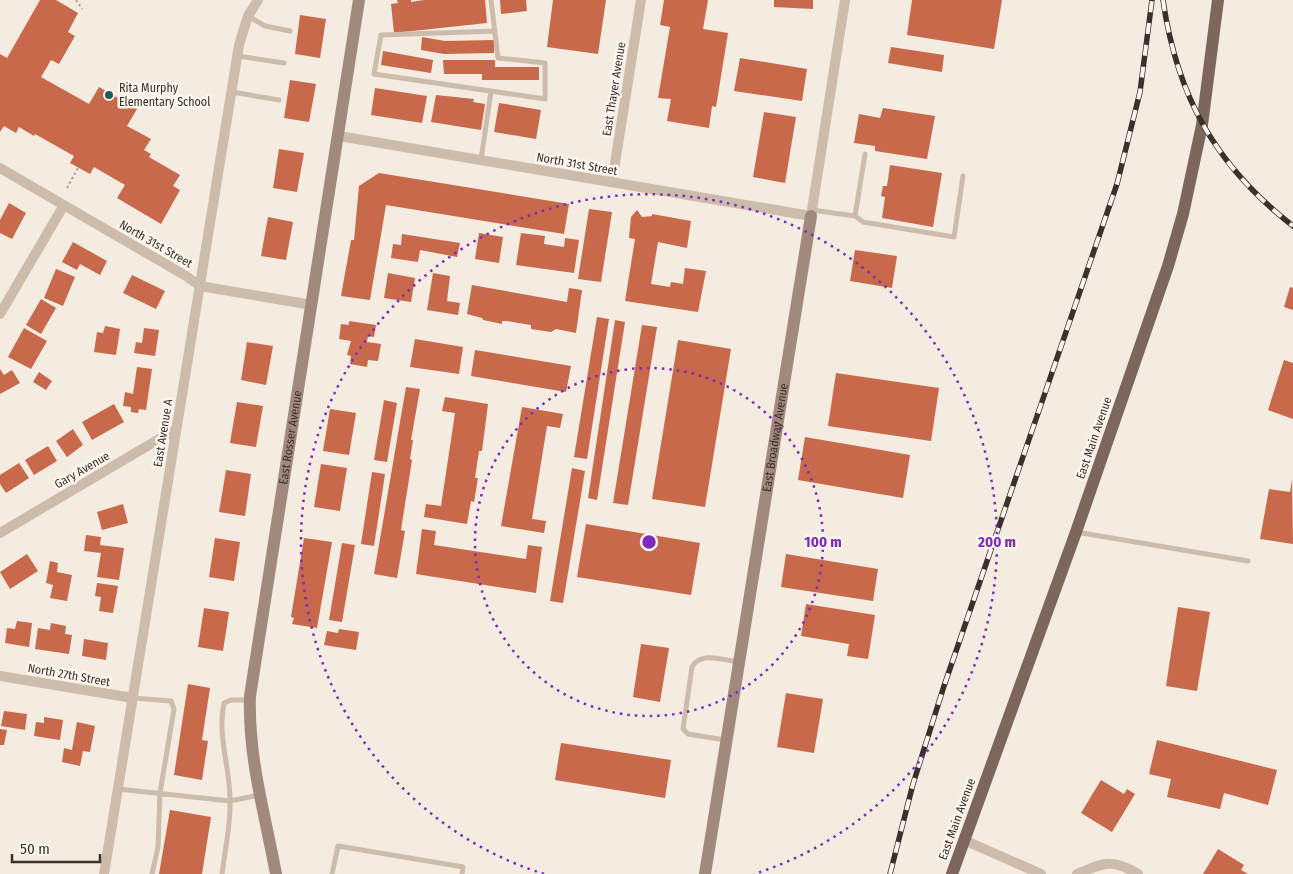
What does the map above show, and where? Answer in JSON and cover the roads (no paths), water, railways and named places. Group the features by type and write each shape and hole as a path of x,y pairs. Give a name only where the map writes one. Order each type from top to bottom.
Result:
{"main road":[{"name":"East Main Avenue","path":"952,874 1076,532 1154,309 1183,214 1206,102 1218,0"}],"street":[{"name":"East Avenue A","path":"104,874 237,56 248,16 258,0"},
{"name":"East Rosser Avenue","path":"276,874 251,749 250,700 254,658 339,136 359,0"},
{"name":"East Thayer Avenue","path":"612,182 641,0"},
{"name":"East Broadway Avenue","path":"705,874 845,0"},
{"name":"North 31st Street","path":"339,136 612,182 812,213"},
{"name":"North 31st Street","path":"0,168 200,286 312,305"},
{"path":"0,314 64,205"},
{"name":"Gary Avenue","path":"0,533 176,429"},
{"name":"North 27th Street","path":"0,676 133,698"},
{"path":"964,840 1041,874"},
{"path":"1077,874 1102,864 1116,862 1138,874"}],"lane":[{"path":"491,0 496,31 498,58 545,63 545,99 374,74 382,35 496,31"},
{"path":"248,16 266,26 290,31"},
{"path":"237,56 284,63"},
{"path":"480,160 491,91"},
{"path":"231,92 280,100"},
{"path":"855,216 865,154"},
{"path":"812,213 855,216 863,222 954,237 963,176"},
{"path":"1076,532 1248,561"},
{"path":"725,740 688,734 684,729 692,667 697,660 704,657 738,662"},
{"path":"133,698 171,701 174,710 160,793 161,818 152,874"},
{"path":"222,874 230,801 222,734 222,709 224,703 231,700 250,700"},
{"path":"118,789 230,801 259,795"},
{"path":"332,874 338,846 463,867 462,874"}],"railway":[{"path":"890,874 913,784 944,686 1117,184 1140,92 1152,0"},
{"path":"1163,0 1169,35 1178,68 1204,127 1242,179 1293,226"}],"place":[{"name":"Rita Murphy Elementary School","path":"109,95"}]}
